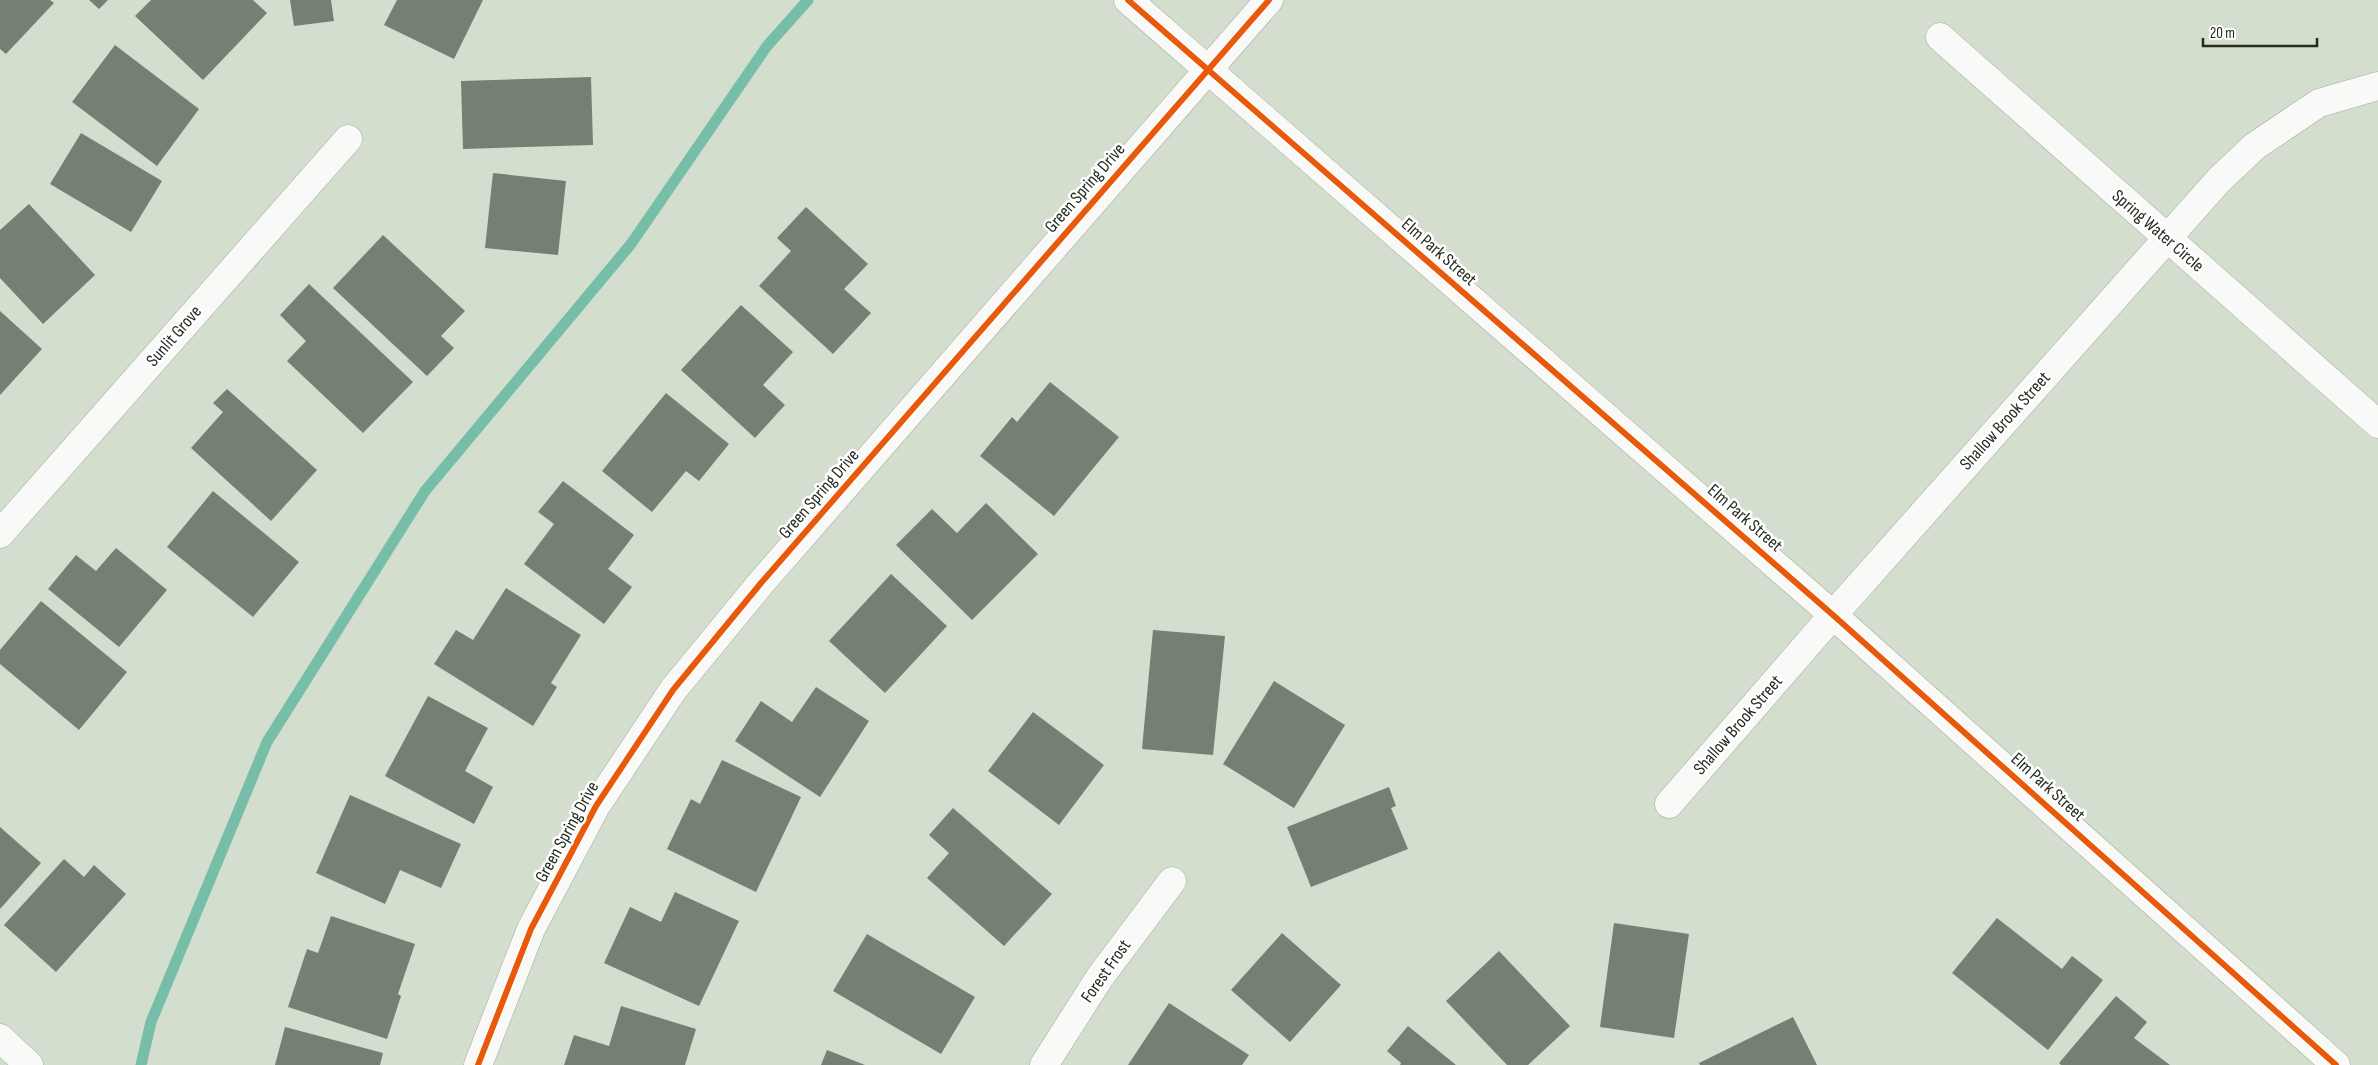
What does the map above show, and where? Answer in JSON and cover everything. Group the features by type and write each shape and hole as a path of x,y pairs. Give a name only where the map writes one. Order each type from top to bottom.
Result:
{"street":[{"name":"Elm Park Street","path":"1128,0 1833,615 2336,1065"},
{"name":"Green Spring Drive","path":"478,1065 531,929 596,806 673,690 761,583 1269,0"},
{"name":"Spring Water Circle","path":"1940,37 2378,424"},
{"name":"Shallow Brook Street","path":"1670,804 1833,615 2219,180 2255,146 2320,103 2378,86"},
{"name":"Sunlit Grove","path":"0,534 348,139"},
{"name":"Forest Frost","path":"1044,1065 1100,977 1172,881"},
{"path":"0,1038 30,1065"}],"building":[{"path":"0,0 50,0 54,3 6,54 0,49"},
{"path":"89,0 108,0 99,9"},
{"path":"151,0 253,0 267,13 203,80 135,16"},
{"path":"290,0 331,0 334,21 294,26"},
{"path":"397,0 483,0 454,59 384,25"},
{"path":"115,45 199,109 157,166 72,102"},
{"path":"591,77 593,145 463,149 461,81"},
{"path":"81,133 162,181 131,232 50,184"},
{"path":"493,173 566,181 558,255 485,248"},
{"path":"29,204 95,275 43,324 0,278 0,230"},
{"path":"806,207 868,264 844,289 871,313 833,354 759,286 791,251 777,238"},
{"path":"383,235 465,311 441,336 454,348 427,376 333,288"},
{"path":"309,284 413,382 363,433 287,361 306,341 280,315"},
{"path":"741,305 793,352 763,385 785,405 755,438 681,370"},
{"path":"0,311 42,349 0,395"},
{"path":"1050,382 1119,437 1054,516 980,456 1012,417 1017,422"},
{"path":"227,389 317,470 271,521 191,448 223,412 213,403"},
{"path":"666,393 729,444 699,481 686,471 652,512 602,471"},
{"path":"563,481 634,535 608,569 632,587 604,624 524,564 554,524 538,512"},
{"path":"213,491 299,562 253,617 167,547"},
{"path":"986,503 1038,554 972,620 896,545 932,509 957,533"},
{"path":"116,548 167,590 119,647 48,589 76,555 96,571"},
{"path":"891,574 947,626 885,693 829,641"},
{"path":"506,588 581,635 551,683 557,687 533,726 434,664 456,630 473,640"},
{"path":"41,601 127,672 79,730 0,664 0,650"},
{"path":"1153,630 1225,636 1213,755 1142,749"},
{"path":"1274,681 1345,725 1294,808 1223,764"},
{"path":"816,687 869,721 820,797 735,741 761,701 792,722"},
{"path":"428,696 488,728 465,771 493,787 474,824 385,776"},
{"path":"1033,712 1104,765 1059,825 988,771"},
{"path":"722,760 801,797 756,892 667,849 691,799 700,804"},
{"path":"1389,787 1396,806 1391,808 1408,849 1311,887 1287,827"},
{"path":"350,795 461,844 441,888 400,870 385,904 316,873"},
{"path":"953,808 1052,894 1004,946 927,878 949,853 929,835"},
{"path":"0,827 41,863 0,909"},
{"path":"64,859 84,877 94,865 126,894 56,972 4,925"},
{"path":"675,892 739,921 699,1006 604,963 630,907 661,922"},
{"path":"331,916 415,944 398,994 401,996 387,1039 288,1007 307,949 318,953"},
{"path":"1997,918 2062,969 2072,956 2103,980 2048,1050 1952,973"},
{"path":"1614,923 1689,934 1674,1038 1600,1027"},
{"path":"1282,933 1341,985 1290,1042 1231,990"},
{"path":"867,934 975,997 941,1054 833,991"},
{"path":"1499,951 1570,1026 1528,1065 1507,1065 1446,1001"},
{"path":"2116,996 2147,1022 2134,1038 2170,1065 2061,1065 2059,1063"},
{"path":"1169,1003 1249,1055 1242,1065 1128,1065"},
{"path":"621,1006 696,1029 685,1065 564,1065 574,1035 609,1046"},
{"path":"1793,1017 1817,1065 1700,1065 1699,1063"},
{"path":"1408,1026 1456,1065 1400,1065 1401,1063 1387,1051"},
{"path":"285,1027 383,1053 380,1065 275,1065"},
{"path":"827,1050 865,1065 821,1065"}],"waterway":[{"path":"141,1065 151,1022 267,742 425,491 631,244 767,46 808,0"}],"cycle path":[{"path":"1128,0 1833,615 2336,1065"},
{"path":"478,1065 531,929 596,806 673,690 761,583 1269,0"}]}
